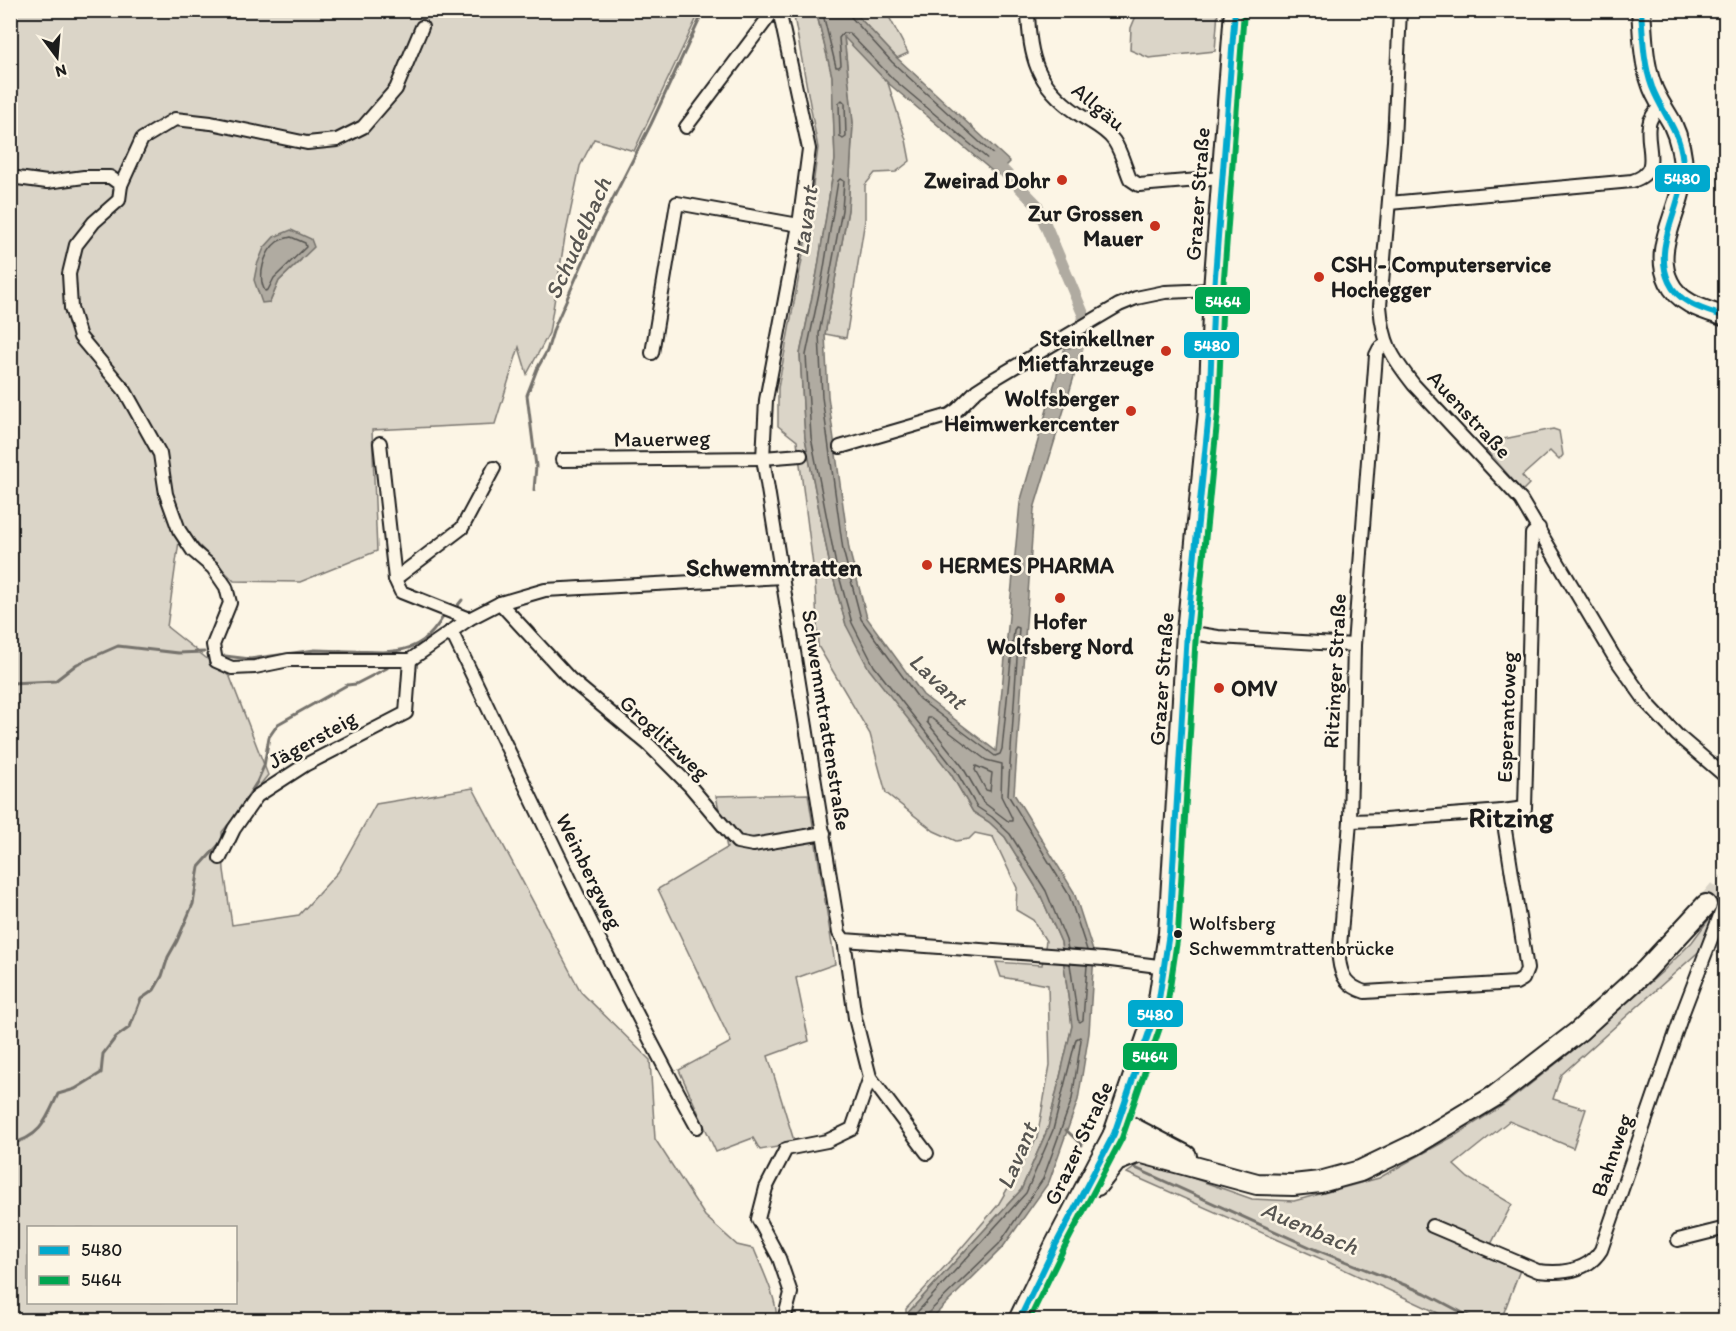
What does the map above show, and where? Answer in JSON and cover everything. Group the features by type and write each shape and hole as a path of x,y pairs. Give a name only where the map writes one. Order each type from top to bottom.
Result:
{"main road":[{"name":"Grazer Straße","path":"1019,1320 1116,1127 1149,1035 1166,967 1187,632 1209,412 1214,290 1235,10"},
{"path":"1116,1127 1124,1144 1139,1152 1257,1184 1293,1185 1320,1182 1360,1171 1414,1145 1495,1096 1579,1031 1646,971 1706,905"},
{"path":"1116,1127 1217,1173"},
{"path":"1072,1215 1116,1161 1139,1152"}],"street":[{"path":"686,127 774,10"},
{"name":"Schwemmtrattenstraße","path":"779,10 808,149 799,225 766,400 764,458 839,933 844,940 855,1018 870,1077"},
{"name":"Allgäu","path":"1028,10 1032,59 1040,76 1053,94 1107,133 1115,143 1130,179 1134,183 1139,185 1222,178"},
{"name":"Auenstraße","path":"1400,10 1394,141 1380,306 1386,344 1414,385 1521,500 1630,682 1677,735 1725,777"},
{"path":"1641,10 1651,84 1677,137 1683,162 1680,199 1663,250 1665,273 1669,284 1677,294 1698,308 1725,317"},
{"path":"422,27 396,89 363,127 337,141 307,143 211,123 175,119 142,139 121,185 119,201 94,222 76,245 69,274 72,308 80,337 124,391 160,454 166,494 178,530 193,551 213,568 226,587 230,603 213,645 216,661 232,668 255,667 289,660 410,660 469,619 500,603 545,590 783,577"},
{"path":"1389,203 1640,179 1648,171 1651,161 1648,125 1651,117 1661,105"},
{"path":"10,177 47,182 84,177 110,177 121,185"},
{"path":"652,353 677,203 799,225"},
{"path":"840,447 950,415 985,384 1094,319 1136,298 1165,292 1214,290"},
{"name":"Ritzinger Straße","path":"1365,992 1352,988 1345,981 1339,959 1350,821 1354,645 1376,355 1379,349 1386,344"},
{"path":"380,442 396,579 400,592 469,619"},
{"name":"Mauerweg","path":"562,460 764,458 801,455"},
{"path":"396,579 462,528 494,468"},
{"name":"Esperantoweg","path":"1365,992 1516,983 1524,979 1527,969 1502,811 1525,808 1532,534 1539,528"},
{"name":"Groglitzweg","path":"500,603 570,679 649,745 689,784 737,842 753,845 824,833"},
{"name":"Weinbergweg","path":"451,631 573,885 662,1064 697,1127"},
{"path":"1187,632 1218,637 1354,645"},
{"name":"Jägersteig","path":"220,858 234,829 257,796 305,765 406,713 410,660"},
{"path":"1350,821 1502,811"},
{"name":"Bahnweg","path":"1432,1226 1538,1271 1551,1273 1578,1268 1596,1259 1725,900"},
{"path":"844,940 1103,959 1166,967"},
{"path":"870,1077 927,1153"},
{"path":"784,1320 791,1293 779,1258 758,1219 766,1188 786,1149 827,1141 852,1130 870,1077"},
{"path":"1678,1240 1725,1228"}],"shaded area":[{"path":"10,11 700,11 634,151 594,139 580,166 549,333 527,374 519,347 495,424 372,430 377,551 300,582 234,581 181,527 167,627 230,677 268,775 222,832 224,870 232,925 299,915 338,872 376,804 473,788 581,992 650,1060 655,1139 705,1216 737,1245 754,1249 772,1294 776,1320 11,1320","holes":["300,261 279,281 270,302 257,265"]},
{"path":"793,11 816,11 832,76 835,160 817,273 800,354 805,438 830,566 846,625 951,774 973,812 989,822 1005,837 1040,894 1061,942 1072,1026 1048,1128 1021,1190 906,1315 906,1309 998,1205 1037,1138 1050,1065 1048,985 1001,977 996,962 1042,965 1046,941 1033,920 1016,910 1017,888 993,837 975,833 969,839 956,841 934,831 886,793 870,734 818,646 815,581 797,441 778,426 778,388 806,238 818,148"},
{"path":"853,11 886,11 908,53 897,58"},
{"path":"1138,11 1218,11 1215,51 1149,58 1130,50 1131,28"},
{"path":"844,36 888,83 906,140 910,161 896,172 875,173 865,185 865,220 846,338 825,334 848,210 853,123"},
{"path":"1553,429 1559,431 1563,455 1559,460 1550,451 1522,476 1529,484 1523,490 1486,449 1489,442"},
{"path":"808,794 835,964 796,978 809,1041 768,1056 795,1144 760,1150 753,1138 716,1152 679,1070 731,1042 658,889 727,848 716,796"},
{"path":"1715,911 1705,946 1561,1075 1553,1099 1586,1109 1573,1148 1509,1121 1454,1165 1468,1178 1512,1204 1486,1254 1520,1270 1501,1320 1453,1320 1127,1173 1141,1163 1187,1176 1252,1199 1294,1201 1379,1178 1456,1135 1505,1104 1571,1052 1662,972 1692,942"}],"water":[{"path":"816,11 853,11 897,58 1010,162 997,175 888,83 844,37 853,123 848,210 825,334 828,396 849,549 867,618 923,695 996,751 1020,503 1065,347 1082,350 1034,509 1014,794 1074,892 1094,954 1089,1033 1078,1100 1049,1182 1003,1247 930,1320 903,1320 1021,1190 1048,1128 1072,1026 1061,942 1040,894 1005,837 989,822 973,812 951,774 869,669 846,625 830,566 805,438 800,354 817,273 835,160 832,76"},
{"path":"291,230 311,239 314,247 279,281 270,302 262,303 254,280 257,265 264,248 274,237"}],"waterway":[{"name":"Schudelbach","path":"534,490 536,466 527,395 598,228 651,124 704,10"},
{"path":"993,160 1037,205 1084,316 1079,344 1071,364"},
{"name":"Schudelbach","path":"458,605 462,600"},
{"name":"Schudelbach","path":"392,656 395,651 411,647 423,640 443,617"},
{"path":"10,683 55,681 77,664 118,646 178,653 204,652"},
{"path":"225,656 250,659 315,650 395,651"},
{"name":"Schudelbach","path":"234,818 257,782 264,766 269,737 278,724 347,685 356,684 387,668"},
{"name":"Schudelbach","path":"10,1144 36,1132 46,1119 58,1094 75,1089 101,1073 103,1054 116,1037 130,1027 141,999 154,990 162,976 168,957 193,904 199,867 223,840"},
{"name":"Auenbach","path":"1066,1130 1082,1145"},
{"name":"Auenbach","path":"1131,1166 1312,1248 1425,1293 1476,1320"}],"tunnel":[{"path":"1706,905 1726,881"}],"transit line":[{"name":"5480","path":"1019,1320 1114,1134 1158,1006 1169,933 1187,632 1209,412 1214,290 1235,10"},
{"name":"5480","path":"1641,10 1649,78 1677,136 1682,158 1681,185 1666,241 1665,268 1669,282 1679,296 1693,305 1726,317"},
{"name":"5464","path":"1029,1320 1122,1138 1167,1007 1178,934 1196,633 1218,413 1223,291 1244,11"}],"place":[{"name":"Zweirad Dohr","path":"1062,180"},
{"name":"Zur Grossen Mauer","path":"1155,226"},
{"name":"CSH - Computerservice Hochegger","path":"1319,277"},
{"name":"Steinkellner Mietfahrzeuge","path":"1166,351"},
{"name":"Wolfsberger Heimwerkercenter","path":"1131,411"},
{"name":"HERMES PHARMA","path":"927,565"},
{"name":"Hofer Wolfsberg Nord","path":"1060,598"},
{"name":"OMV","path":"1219,688"},
{"name":"Wolfsberg Schwemmtrattenbrücke","path":"1178,934"}],"district":[{"name":"Schwemmtratten","path":"774,568"},
{"name":"Ritzing","path":"1511,817"}],"water label":[{"name":"Lavant","path":"805,221"},
{"name":"Lavant","path":"938,681"},
{"name":"Lavant","path":"1017,1156"}]}
